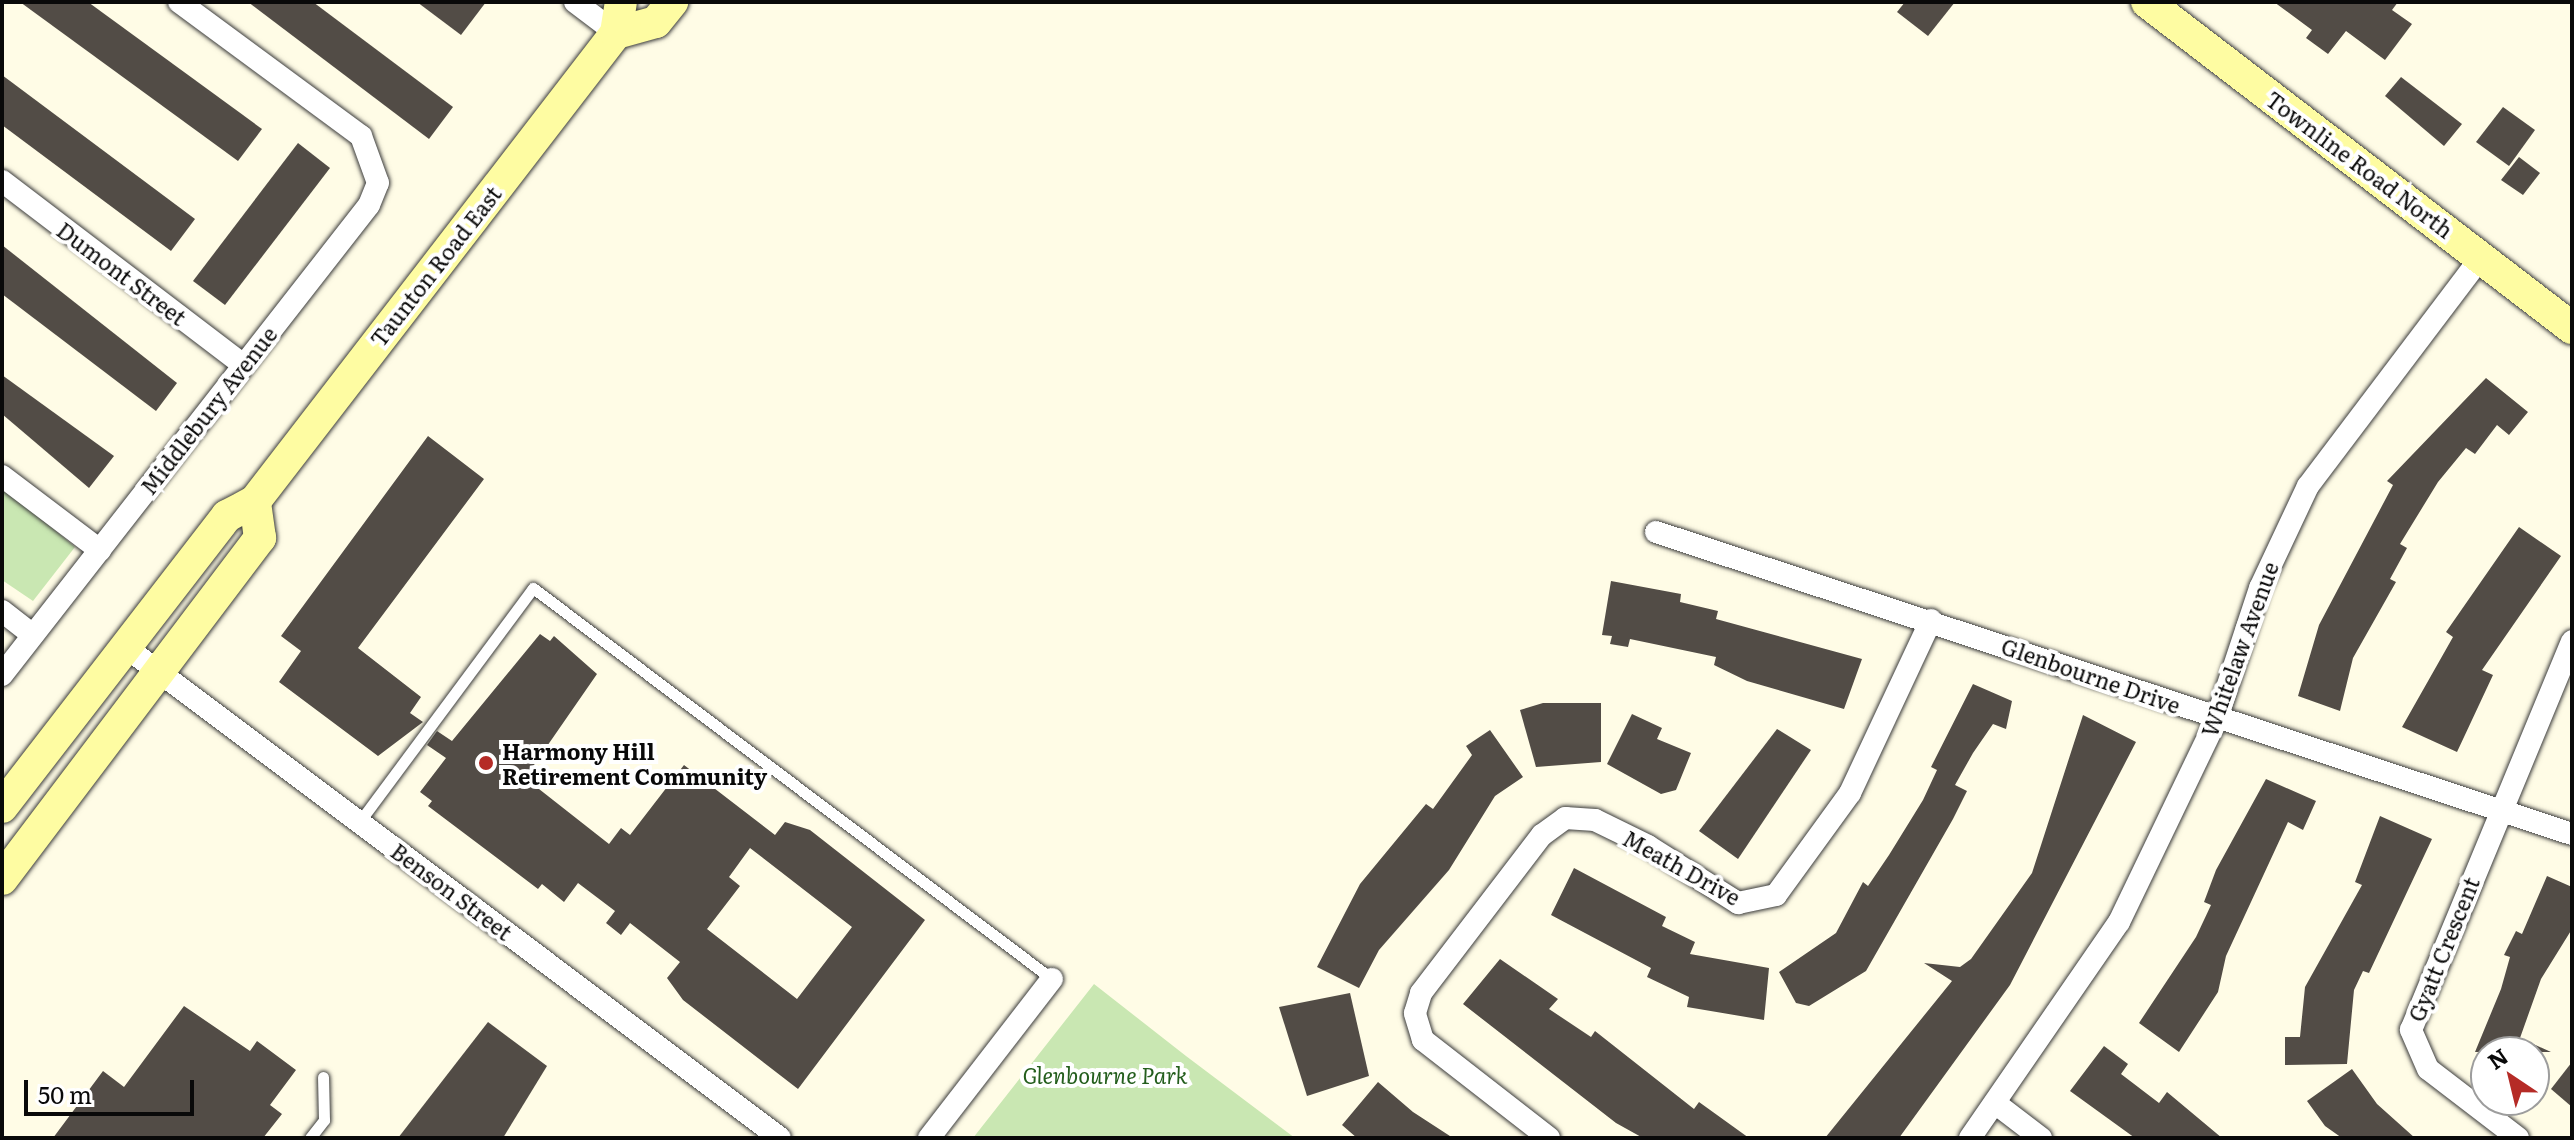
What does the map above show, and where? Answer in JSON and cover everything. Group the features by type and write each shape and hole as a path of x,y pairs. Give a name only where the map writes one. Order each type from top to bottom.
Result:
{"main road":[{"path":"618,17 656,22 672,2"},
{"name":"Townline Road North","path":"2147,2 2572,328"},
{"name":"Taunton Road East","path":"2,807 123,645 227,516 255,501 618,17"},
{"path":"2,879 260,538 255,501"}],"street":[{"name":"Middlebury Avenue","path":"2,675 369,205 378,183 376,161 361,136 179,2"},
{"path":"575,2 618,17"},
{"name":"Dumont Street","path":"2,181 242,364"},
{"name":"Whitelaw Avenue","path":"1970,1138 2119,922 2217,718 2260,588 2308,486 2481,257"},
{"path":"2,476 100,550"},
{"name":"Glenbourne Drive","path":"1656,532 1931,620 2572,834"},
{"path":"2,611 33,635"},
{"name":"Meath Drive","path":"1549,1138 1423,1040 1415,1013 1421,993 1542,835 1565,818 1595,820 1648,846 1738,903 1776,895 1850,793 1931,620"},
{"name":"Gyatt Crescent","path":"2518,1138 2428,1069 2411,1030 2499,810 2572,641"},
{"name":"Benson Street","path":"123,645 780,1138"},
{"path":"929,1138 1052,979"},
{"path":"1995,1103 2041,1138"}],"lane":[{"path":"360,821 533,588 1052,979"},
{"path":"310,1138 324,1120 323,1077"}],"green space":[{"path":"2,486 75,547 33,601 2,580"},
{"name":"Glenbourne Park","path":"1094,984 1186,1056 1295,1138 973,1138"}],"building":[{"path":"20,2 88,2 262,129 238,161"},
{"path":"248,2 313,2 453,107 429,139"},
{"path":"417,2 486,2 461,35"},
{"path":"1905,2 1955,2 1928,36 1897,12"},
{"path":"2274,2 2398,2 2392,10 2412,24 2385,60 2346,31 2328,54 2306,38 2312,30"},
{"path":"2,75 195,219 171,251 2,125"},
{"path":"2401,77 2462,124 2444,146 2385,96"},
{"path":"2503,107 2535,130 2509,166 2476,142"},
{"path":"298,143 330,168 225,305 193,281"},
{"path":"2519,157 2540,173 2523,195 2501,180"},
{"path":"2,245 177,383 156,411 2,294"},
{"path":"2,375 114,456 89,488 2,414"},
{"path":"2486,378 2528,412 2509,435 2497,425 2475,454 2466,448 2438,482 2400,544 2407,548 2390,579 2396,582 2353,658 2340,711 2298,696 2319,625 2393,485 2387,481"},
{"path":"428,436 484,479 358,648 421,697 410,713 423,722 378,756 279,682 301,651 281,636"},
{"path":"2519,527 2561,556 2482,670 2493,675 2457,752 2402,727 2453,637 2446,632"},
{"path":"1611,581 1681,594 1680,602 1718,611 1716,619 1862,659 1844,709 1747,681 1714,665 1716,657 1630,639 1628,647 1610,644 1612,636 1602,635"},
{"name":"Harmony Hill Retirement Community","path":"540,634 550,641 554,636 597,674 525,778 609,844 621,828 630,835 684,765 775,835 785,822 810,830 925,920 798,1089 683,1000 667,978 680,962 630,923 621,935 606,923 615,911 578,883 564,902 542,884 538,889 428,806 432,801 420,792 446,758 427,745 437,731 452,741","holes":["750,848 852,927 797,999 707,929 740,886 729,877"]},
{"path":"1973,684 2012,701 2006,729 1993,724 1973,753 1955,785 1967,791 1866,971 1809,1006 1796,1003 1779,972 1836,933 1863,882 1868,886 1889,855 1923,800 1937,770 1931,767"},
{"path":"1543,703 1601,703 1601,762 1536,767 1520,710"},
{"path":"1632,714 1662,728 1657,739 1691,753 1676,790 1661,794 1607,764"},
{"path":"2083,715 2136,742 2010,985 1899,1138 1825,1138 1952,981 1924,963 1960,967 1971,959 2032,873"},
{"path":"1777,729 1811,750 1738,859 1699,831"},
{"path":"1490,730 1523,777 1495,796 1449,870 1379,950 1359,988 1317,967 1360,884 1426,804 1433,809 1472,755 1466,746"},
{"path":"2266,779 2316,801 2303,830 2288,822 2226,956 2218,992 2179,1052 2139,1023 2196,937 2211,905 2204,902 2216,870"},
{"path":"2380,816 2432,839 2369,973 2363,971 2354,990 2347,1064 2285,1065 2285,1037 2300,1037 2305,987 2362,885 2355,882"},
{"path":"1574,868 1666,917 1662,926 1695,942 1690,954 1769,968 1764,1020 1687,1007 1689,997 1647,977 1651,968 1551,915"},
{"path":"2547,876 2572,887 2572,929 2541,979 2521,1036 2482,1036 2510,957 2504,955 2516,931 2522,934"},
{"path":"1500,959 1558,999 1549,1009 1591,1037 1595,1031 1694,1109 1699,1102 1749,1138 1643,1138 1616,1123 1463,1004"},
{"path":"1350,993 1369,1076 1307,1096 1279,1007"},
{"path":"184,1006 250,1051 257,1041 296,1070 270,1105 282,1114 263,1138 53,1138 103,1071 124,1087"},
{"path":"488,1022 547,1066 503,1138 398,1138"},
{"path":"2104,1046 2128,1064 2121,1074 2159,1103 2167,1092 2222,1138 2135,1138 2070,1091"},
{"path":"2572,1062 2572,1107 2551,1089"},
{"path":"2352,1069 2377,1104 2415,1138 2342,1138 2325,1126 2307,1101"},
{"path":"1378,1082 1413,1112 1453,1138 1357,1138 1342,1125"}],"place":[{"name":"Harmony Hill Retirement Community","path":"486,763"}]}
